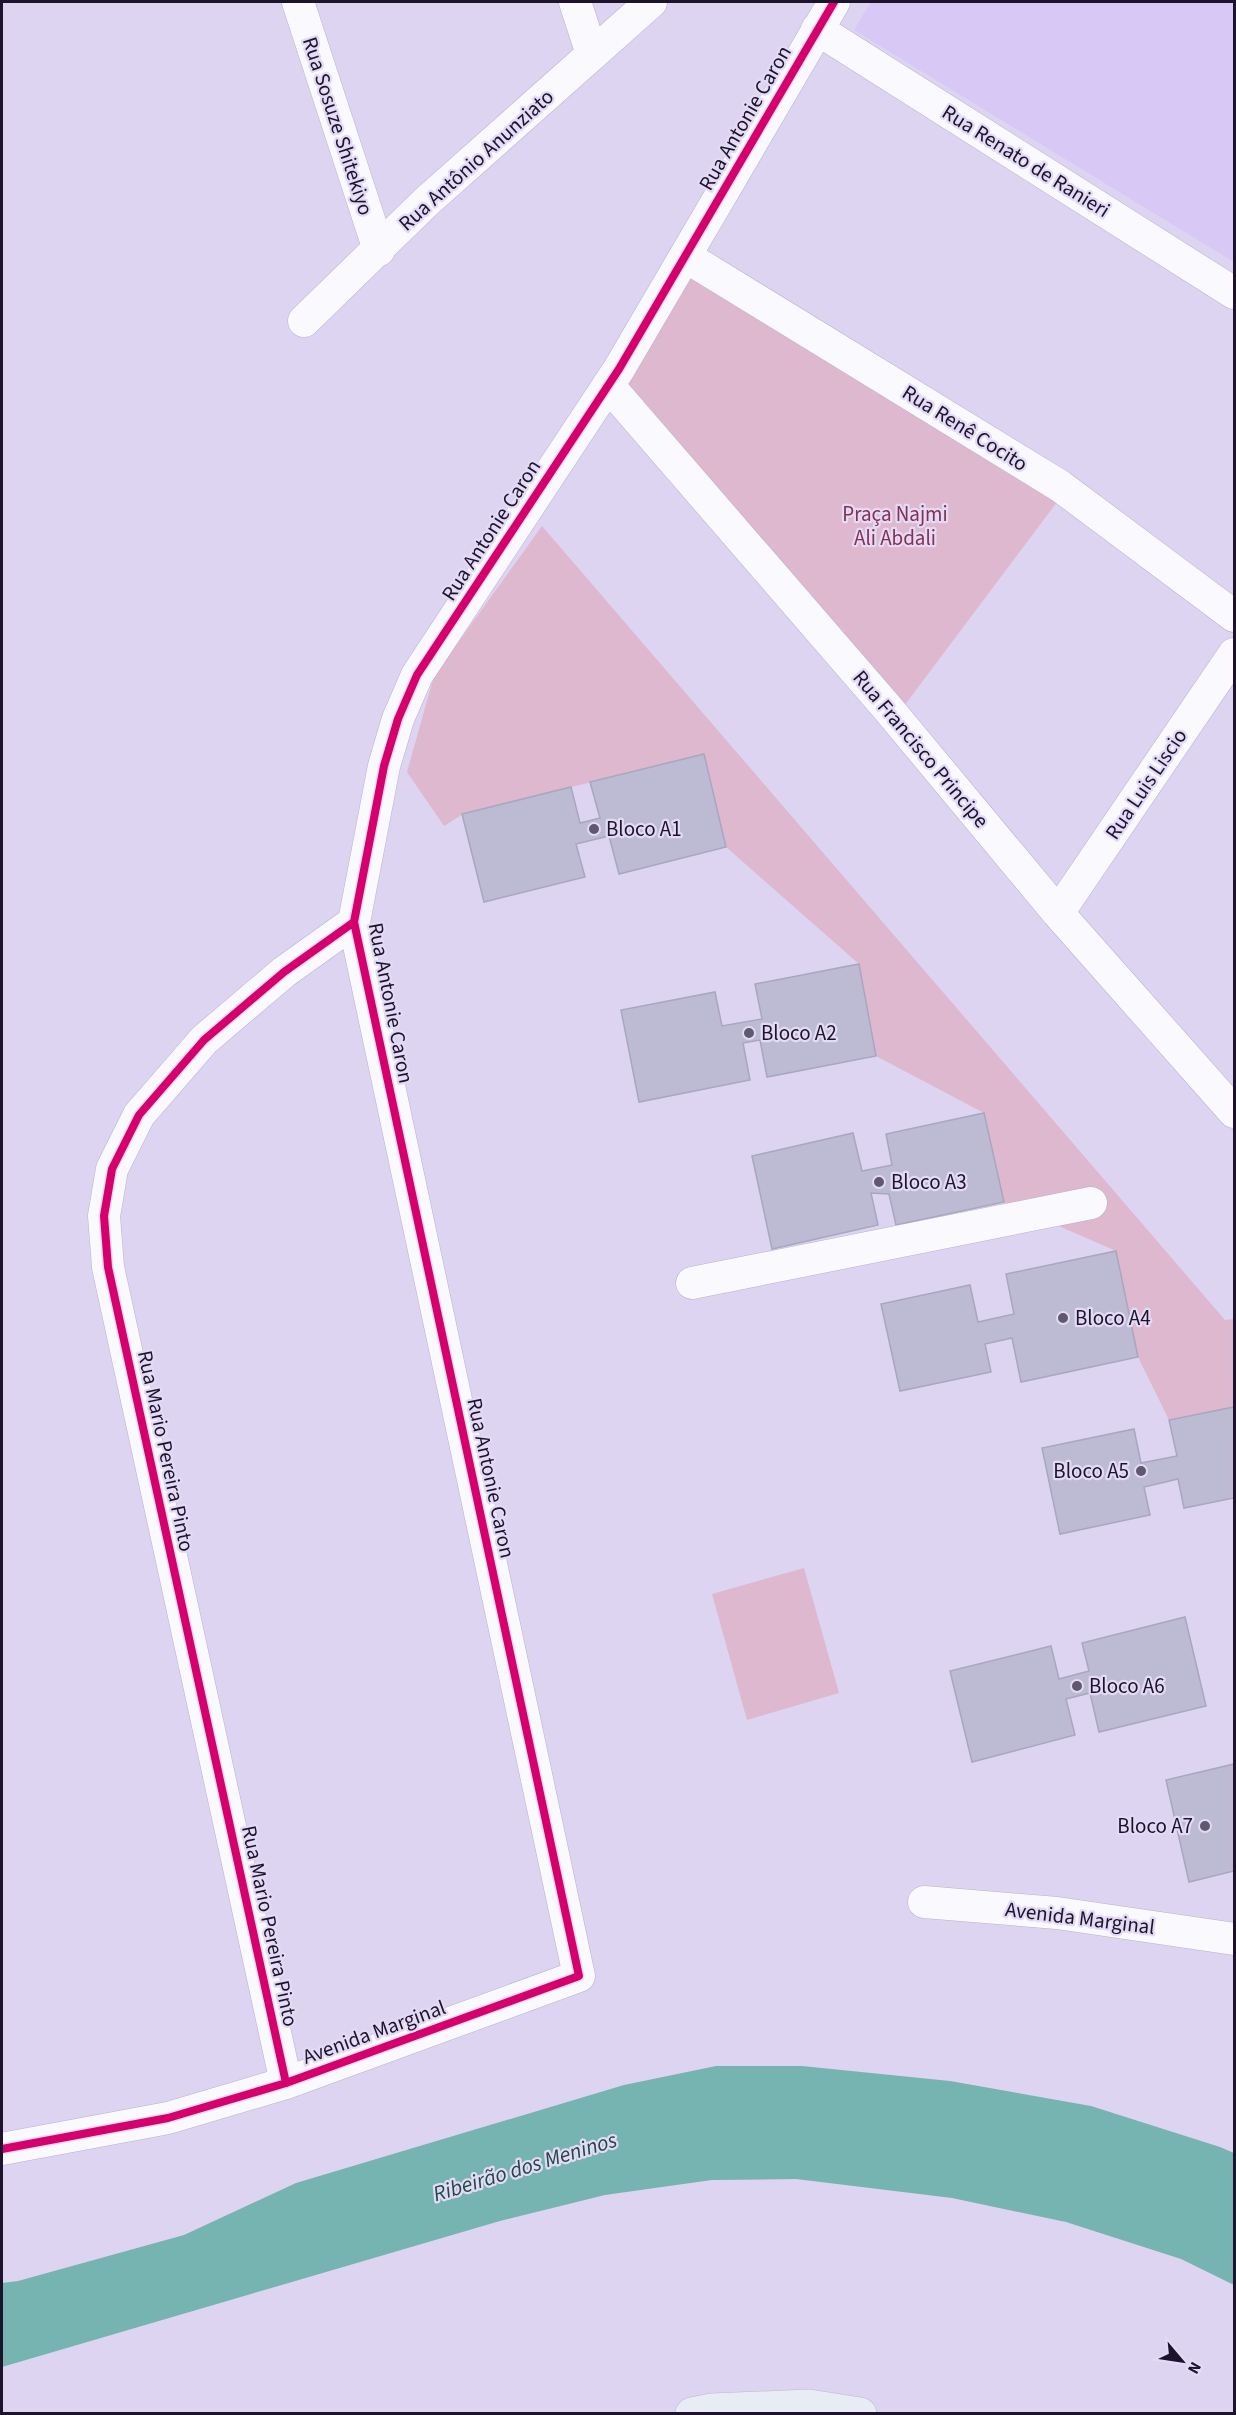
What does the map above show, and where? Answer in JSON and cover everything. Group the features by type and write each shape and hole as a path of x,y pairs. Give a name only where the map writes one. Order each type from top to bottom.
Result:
{"main road":[{"path":"692,2414 712,2410 809,2406 860,2414"}],"street":[{"name":"Rua Sosuze Shitekiyo","path":"298,2 379,250"},
{"path":"575,2 592,54"},
{"name":"Rua Antônio Anunziato","path":"304,321 426,202 651,2"},
{"name":"Rua Antonie Caron","path":"579,1976 354,922 384,766 398,719 417,675 608,385 834,2"},
{"name":"Rua Renato de Ranieri","path":"817,29 1234,293"},
{"name":"Rua Renê Cocito","path":"685,256 1060,486 1234,616"},
{"name":"Rua Francisco Principe","path":"608,385 890,711 1059,913 1234,1112"},
{"name":"Rua Luis Liscio","path":"1059,913 1234,654"},
{"name":"Rua Mario Pereira Pinto","path":"286,2083 108,1267 104,1216 112,1169 139,1115 204,1040 284,972 354,922"},
{"path":"692,1283 1091,1203"},
{"name":"Avenida Marginal","path":"924,1902 1057,1913 1234,1939"},
{"name":"Avenida Marginal","path":"2,2149 168,2118 286,2083 579,1976"}],"shaded area":[{"path":"871,2 1234,2 1234,262 854,30"}],"green space":[{"name":"Praça Najmi Ali Abdali","path":"685,269 1063,494 901,710 618,377"},
{"path":"542,526 1225,1320 1234,1319 1234,1407 1169,1420 1138,1357 1116,1251 1004,1202 984,1113 876,1056 859,964 726,847 704,754 463,814 444,826 407,772 434,676"},
{"path":"804,1568 839,1693 747,1720 712,1594"}],"water":[{"name":"Ribeirão dos Meninos","path":"716,2066 802,2066 950,2081 1091,2106 1220,2147 1234,2153 1234,2285 1181,2259 1066,2222 952,2198 796,2179 712,2180 605,2195 500,2221 2,2367 2,2283 18,2281 184,2235 296,2183 624,2085"}],"building":[{"name":"Bloco A1","path":"704,754 726,847 619,874 609,836 576,844 585,877 484,902 462,814 571,787 580,823 600,818 590,782"},
{"name":"Bloco A2","path":"859,964 876,1056 767,1077 760,1040 743,1043 750,1080 639,1102 621,1010 715,992 722,1026 762,1019 755,984"},
{"name":"Bloco A3","path":"984,1113 1004,1202 896,1225 889,1194 871,1193 878,1225 772,1249 752,1156 853,1133 862,1171 892,1165 886,1134"},
{"name":"Bloco A4","path":"1116,1251 1138,1357 1021,1382 1012,1338 985,1344 991,1372 900,1391 881,1304 970,1285 978,1322 1014,1314 1006,1274"},
{"name":"Bloco A5","path":"1234,1407 1234,1498 1184,1508 1178,1479 1144,1487 1150,1515 1060,1534 1042,1448 1134,1429 1141,1463 1177,1456 1169,1420"},
{"name":"Bloco A6","path":"1185,1617 1206,1706 1099,1732 1090,1693 1066,1699 1075,1735 972,1762 950,1671 1051,1646 1059,1679 1089,1671 1082,1643"},
{"name":"Bloco A7","path":"1234,1764 1234,1871 1189,1882 1166,1780"}],"cycle path":[{"path":"2,2149 168,2118 286,2083 579,1976 354,922 384,766 398,719 417,675 619,369 834,2"},
{"path":"286,2083 108,1267 104,1216 112,1169 139,1115 204,1040 284,972 354,922"}],"place":[{"name":"Bloco A1","path":"594,829"},
{"name":"Bloco A2","path":"749,1033"},
{"name":"Bloco A3","path":"879,1182"},
{"name":"Bloco A4","path":"1063,1318"},
{"name":"Bloco A5","path":"1141,1471"},
{"name":"Bloco A6","path":"1077,1686"},
{"name":"Bloco A7","path":"1205,1826"}]}
